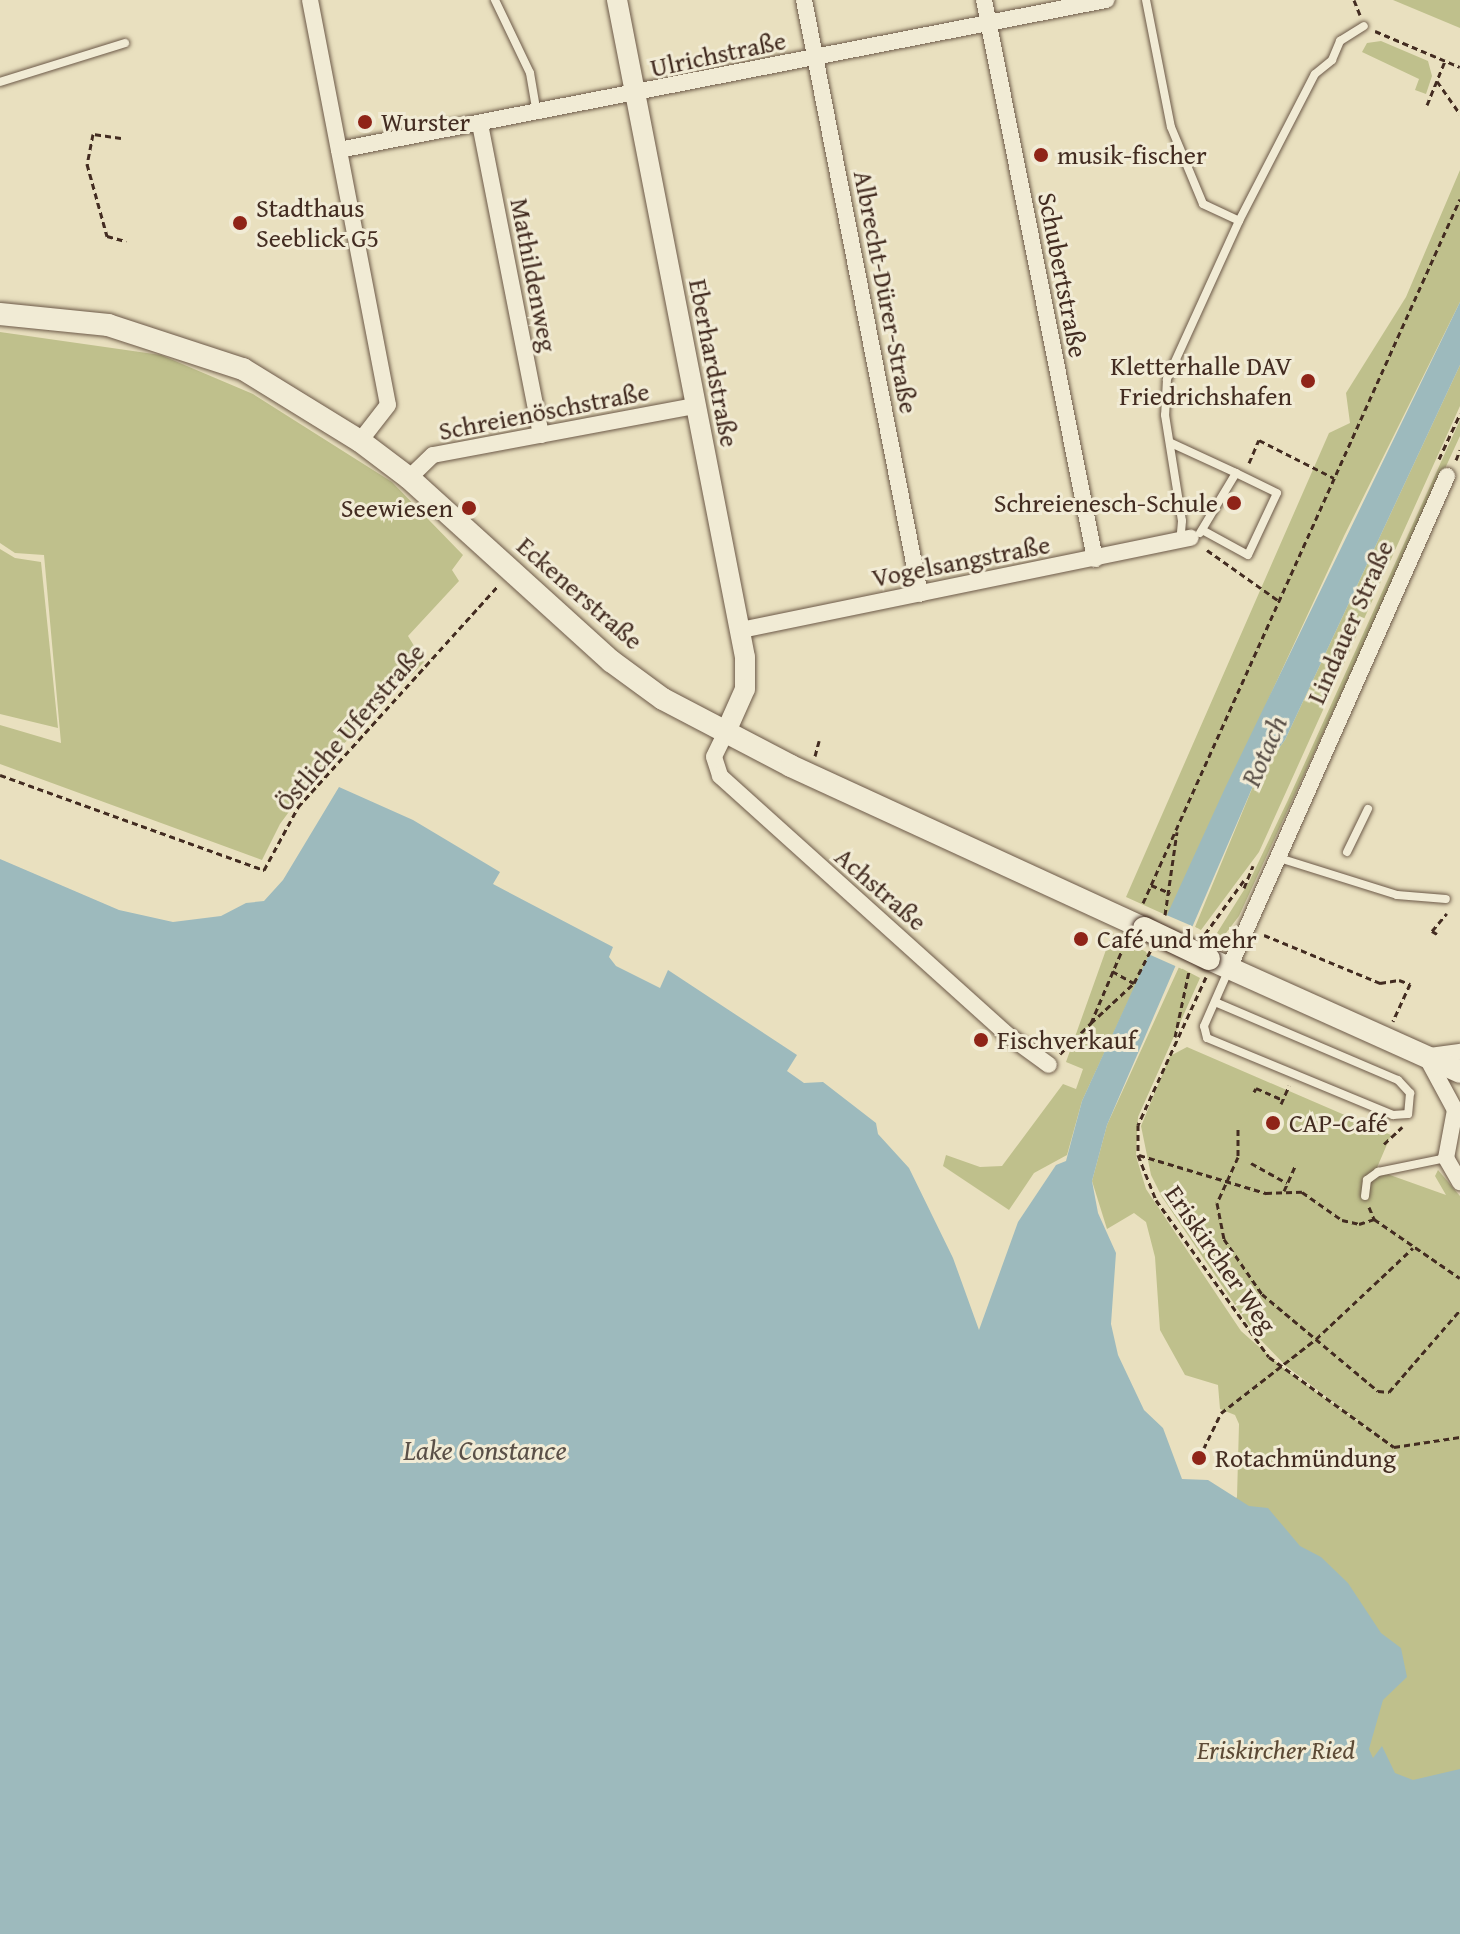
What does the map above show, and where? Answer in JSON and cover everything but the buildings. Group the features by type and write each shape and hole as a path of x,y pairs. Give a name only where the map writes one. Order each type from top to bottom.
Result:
{"main road":[{"name":"Eckenerstraße","path":"0,312 108,325 206,354 295,399 360,441 409,478 611,661 725,734 1136,924"},
{"path":"1136,924 1215,967 1460,1072"}],"street":[{"path":"310,0 388,405 360,441"},
{"name":"Eberhardstraße","path":"617,0 741,630 745,689 725,734"},
{"name":"Albrecht-Dürer-Straße","path":"804,0 920,594"},
{"name":"Schubertstraße","path":"984,0 1095,559"},
{"name":"Ulrichstraße","path":"339,150 635,96 1106,0"},
{"name":"Mathildenweg","path":"480,124 541,435"},
{"name":"Schreienöschstraße","path":"409,478 433,455 696,406"},
{"name":"Lindauer Straße","path":"1215,967 1246,928 1447,476"},
{"name":"Vogelsangstraße","path":"741,630 1191,537"},
{"name":"Achstraße","path":"725,734 714,757 720,776 1005,1033 1049,1065"},
{"path":"1460,1052 1424,1056 1458,1110 1446,1158 1460,1182"}],"lane":[{"path":"495,0 530,73 537,114"},
{"path":"1146,0 1171,127 1203,204 1239,221"},
{"path":"1191,537 1171,443 1167,379 1239,221 1315,74 1332,60 1340,41 1364,26"},
{"path":"0,82 125,43"},
{"path":"1171,443 1277,493 1248,555 1191,537"},
{"path":"1191,537 1236,473"},
{"path":"1347,852 1368,809"},
{"path":"1276,857 1397,895 1446,899"},
{"path":"1215,967 1215,1002 1204,1026 1207,1038 1402,1116 1411,1099 1407,1087 1398,1080 1215,1002"},
{"path":"1365,1196 1367,1180 1378,1172 1446,1158"}],"path":[{"path":"1354,0 1364,26 1460,67"},
{"path":"1427,105 1445,61"},
{"path":"1437,81 1460,114"},
{"path":"121,138 93,134 87,164 107,236 126,241"},
{"path":"1091,1023 1460,199"},
{"path":"1250,461 1259,440 1334,478"},
{"path":"1191,537 1281,602"},
{"name":"Östliche Uferstraße","path":"0,775 264,870 298,807 500,584"},
{"path":"815,756 819,741"},
{"path":"1167,912 1178,824"},
{"path":"1207,930 1247,877"},
{"path":"1151,885 1170,893"},
{"path":"1223,907 1232,911"},
{"path":"1437,934 1432,931 1448,911"},
{"path":"1246,928 1380,983 1410,984 1393,1022"},
{"path":"1049,1065 1134,983 1147,957"},
{"name":"Eriskircher Weg","path":"1215,967 1195,999 1140,1117 1138,1155 1156,1200 1246,1331 1283,1368 1400,1450 1460,1437"},
{"path":"1112,971 1134,983"},
{"path":"1175,1041 1182,993 1189,972"},
{"path":"1182,993 1195,999"},
{"path":"1254,1092 1256,1088 1283,1100"},
{"path":"1384,1144 1402,1129 1402,1116"},
{"path":"1238,1129 1238,1157 1217,1203 1224,1239 1262,1294 1378,1391 1389,1392 1460,1310"},
{"path":"1138,1155 1266,1193 1302,1192 1342,1220 1359,1224 1374,1219"},
{"path":"1251,1163 1287,1183"},
{"path":"1284,1191 1295,1166"},
{"path":"1365,1196 1374,1219 1460,1278"},
{"path":"1199,1458 1221,1413 1283,1368 1413,1248"}],"green space":[{"path":"1393,0 1460,0 1460,28"},
{"path":"1381,41 1428,61 1432,76 1426,94 1415,90 1419,79 1362,52 1367,43"},
{"path":"1460,170 1460,302 1344,536 1168,916 1126,897 1329,433 1350,423 1346,393 1406,297"},
{"path":"0,332 161,355 253,394 392,482 463,555 452,570 459,581 408,636 424,662 324,764 280,824 262,860 0,764 0,725 61,743 44,555 15,553 0,543"},
{"path":"1460,365 1460,406 1259,852 1201,930 1195,927 1256,779 1285,740"},
{"path":"1460,420 1460,436 1239,916 1223,937 1217,933 1249,882 1288,800"},
{"path":"0,549 15,558 41,562 58,728 0,714"},
{"path":"1112,933 1150,954 1082,1101 1067,1155 1034,1173 1009,1210 943,1166 946,1155 980,1167 1002,1166 1063,1084 1076,1089 1083,1069 1066,1062"},
{"name":"Eriskircher Ried","path":"1179,967 1200,978 1138,1117 1136,1156 1146,1189 1241,1331 1283,1368 1393,1447 1286,1366 1254,1333 1162,1197 1151,1175 1141,1126 1170,1056 1187,1047 1391,1135 1376,1170 1446,1195 1435,1176 1438,1170 1460,1196 1460,1934 904,1934 1237,1497 1239,1424 1235,1415 1220,1409 1218,1385 1185,1375 1160,1330 1155,1257 1146,1222 1134,1213 1107,1229 1092,1181 1107,1125"}],"water":[{"name":"Lake Constance","path":"1460,302 1460,365 1285,740 1256,779 1107,1125 1092,1181 1098,1213 1116,1253 1111,1324 1118,1355 1144,1410 1163,1428 1182,1479 1208,1480 1249,1506 1268,1508 1300,1546 1321,1557 1348,1583 1381,1633 1401,1648 1407,1677 1383,1700 1369,1749 1373,1758 1382,1746 1395,1773 1413,1780 1460,1769 1460,1934 0,1934 0,859 119,910 173,922 221,916 246,903 264,901 283,880 339,787 413,820 500,872 493,884 613,947 609,957 616,966 660,988 668,970 797,1055 787,1071 804,1083 823,1082 876,1123 878,1134 909,1168 953,1258 979,1330 1018,1222 1056,1165 1066,1161 1082,1101 1225,788"}],"pier":[{"path":"1164,914 1199,929 1182,969 1146,953"}],"place":[{"name":"Wurster","path":"365,122"},
{"name":"musik-fischer","path":"1041,155"},
{"name":"Stadthaus Seeblick G5","path":"240,223"},
{"name":"Kletterhalle DAV Friedrichshafen","path":"1308,381"},
{"name":"Schreienesch-Schule","path":"1234,503"},
{"name":"Seewiesen","path":"469,508"},
{"name":"Café und mehr","path":"1081,939"},
{"name":"Fischverkauf","path":"981,1040"},
{"name":"CAP-Café","path":"1273,1123"},
{"name":"Rotachmündung","path":"1199,1458"}],"water label":[{"name":"Rotach","path":"1264,751"}]}
